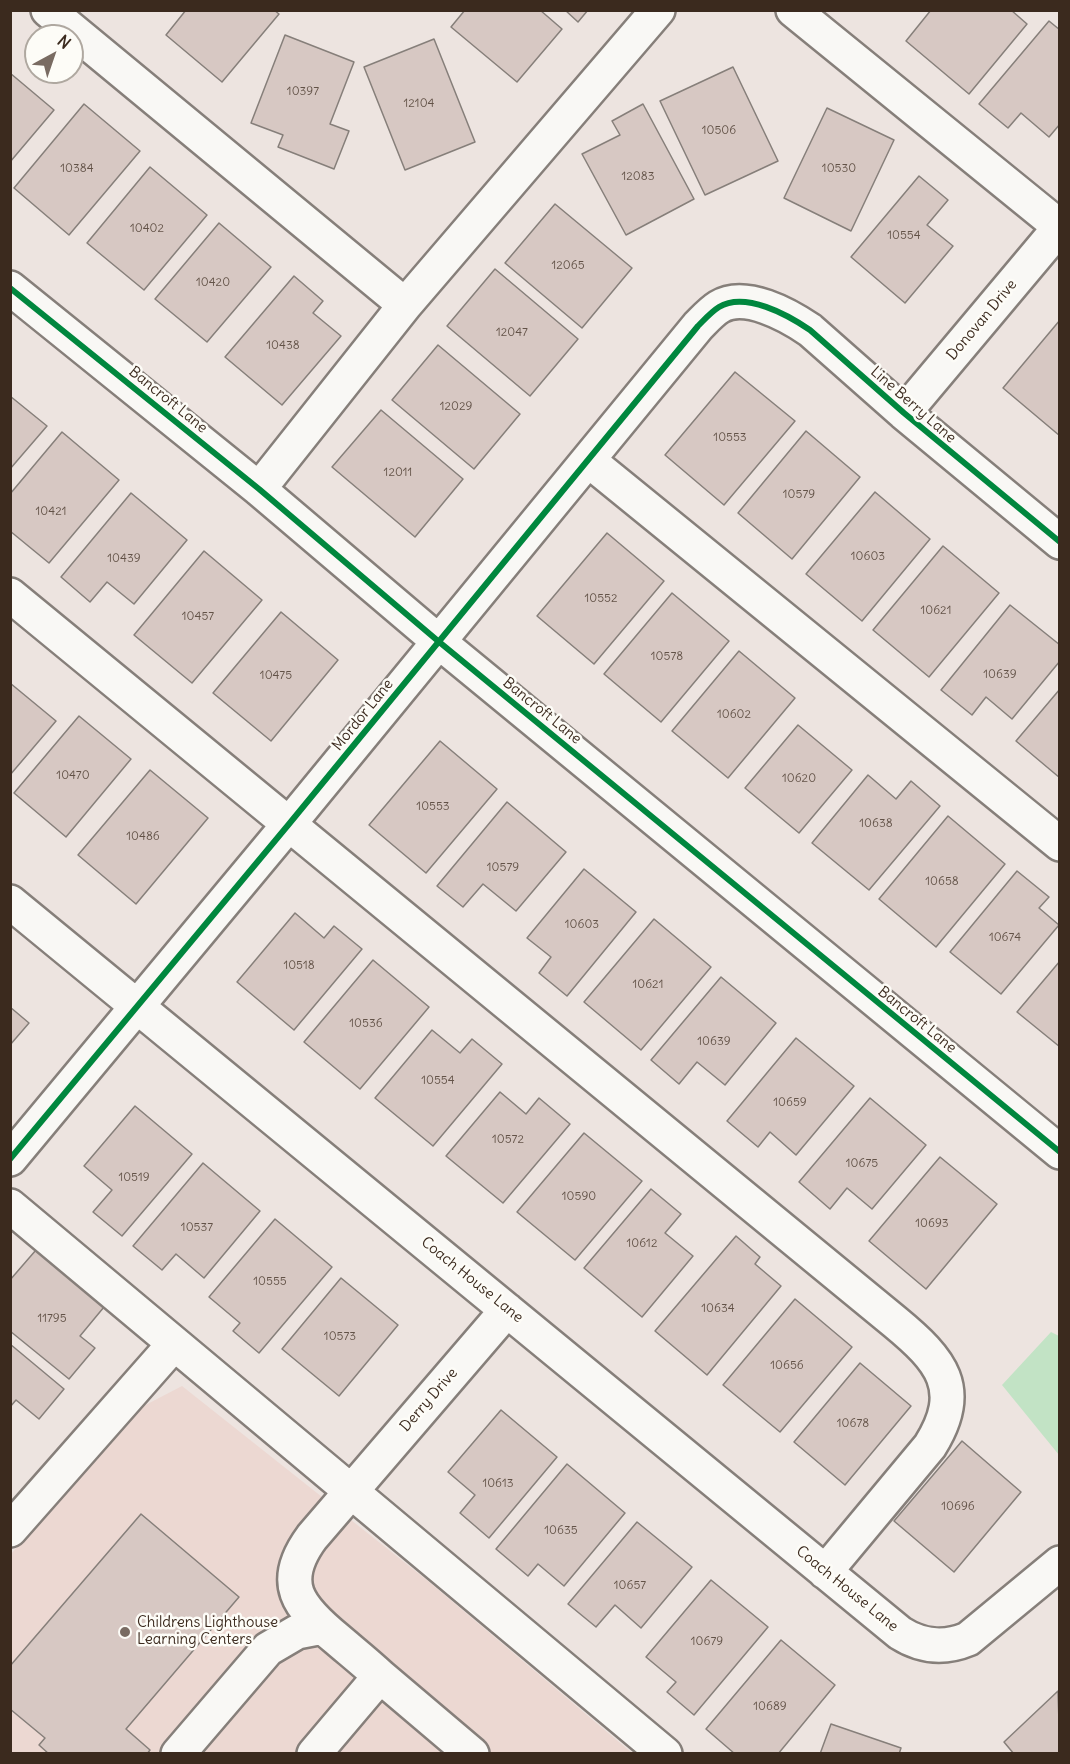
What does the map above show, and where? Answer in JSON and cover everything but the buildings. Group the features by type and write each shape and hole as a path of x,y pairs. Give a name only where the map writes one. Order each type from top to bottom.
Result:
{"street":[{"path":"48,10 405,305"},
{"path":"259,489 405,305 658,10"},
{"path":"793,10 1059,227"},
{"name":"Donovan Drive","path":"903,413 1059,227"},
{"name":"Bancroft Lane","path":"10,288 259,489 438,641 1059,1152"},
{"name":"Line Berry Lane","path":"743,301 771,309 802,325 903,413 1059,542"},
{"name":"Mordor Lane","path":"10,1160 290,824 708,315 721,305 743,301"},
{"path":"588,460 1059,843"},
{"path":"10,595 895,1322 931,1356 944,1375 948,1391 947,1411 940,1430 930,1446 825,1572"},
{"name":"Coach House Lane","path":"10,902 900,1633 926,1645 958,1644 975,1635 1059,1563"},
{"path":"10,1206 665,1754"},
{"name":"Derry Drive","path":"472,1754 323,1627 302,1604 296,1586 296,1567 301,1552 312,1537 507,1310"},
{"path":"10,1530 174,1344"},
{"path":"178,1754 268,1648 297,1632 323,1627"},
{"path":"314,1754 380,1676"}],"shaded area":[{"path":"182,1386 428,1581 632,1753 11,1754 11,1554 134,1411"}],"green space":[{"path":"1051,1332 1059,1336 1059,1455 1002,1385"}],"cycle path":[{"path":"10,288 259,489 438,641 1060,1152"},
{"path":"10,1159 698,326 719,307 729,303 753,303 778,312 810,330 904,413 1060,542"}],"place":[{"name":"Childrens Lighthouse Learning Centers","path":"125,1632"}]}
